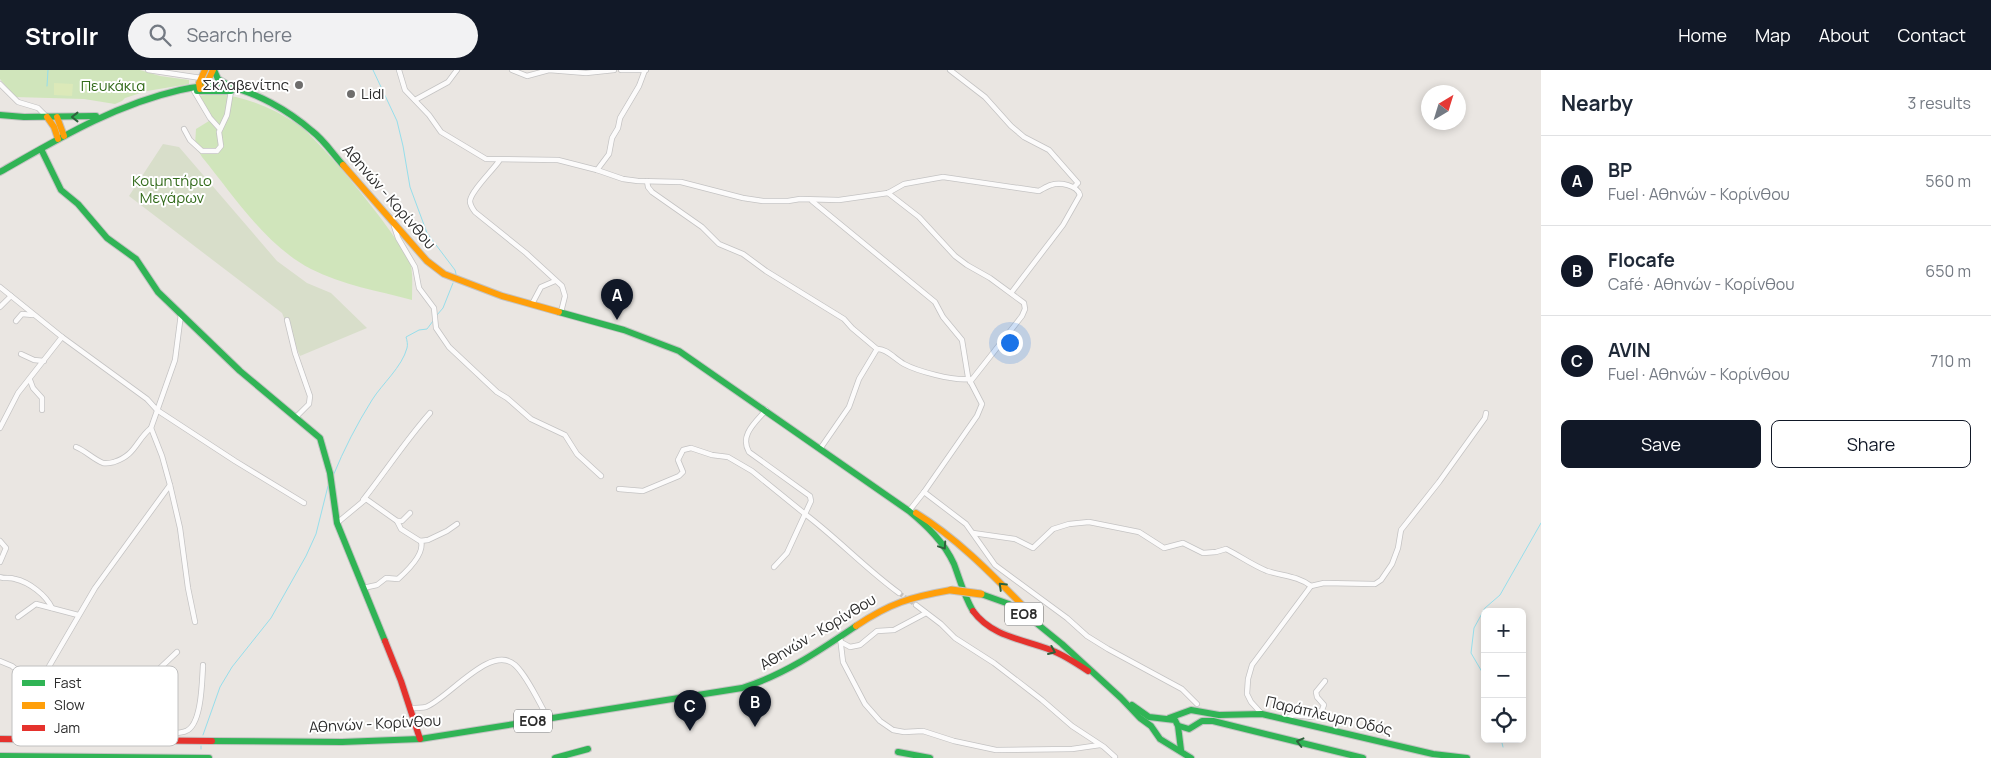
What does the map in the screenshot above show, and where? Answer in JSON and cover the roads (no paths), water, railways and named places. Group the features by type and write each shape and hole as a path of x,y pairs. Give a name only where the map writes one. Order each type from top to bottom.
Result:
{"main road":[{"path":"200,87 206,70"},
{"path":"200,87 213,70 218,79 232,90"},
{"name":"Αθηνών - Κορίνθου","path":"0,172 102,115 147,98 200,87 232,90 290,114 314,132 394,225 427,261 444,274 474,286 624,330 679,351 766,410 925,524 945,548 954,565 968,603 985,623 1003,636 1059,654 1097,676"},
{"path":"0,115 47,117 92,117 102,115"},
{"path":"47,117 61,138"},
{"path":"57,117 61,138"},
{"path":"41,149 61,190 78,204 107,238 136,259 152,285 240,371 320,438 330,474 337,523 411,708 420,739"},
{"name":"Αθηνών - Κορίνθου","path":"909,511 922,516 940,529 1121,698 1156,732 1160,739 1191,758"},
{"name":"Αθηνών - Κορίνθου","path":"178,742 342,742 420,739 755,685 840,640 882,609 915,596 951,590 981,594 1001,600 1024,613 1062,644"},
{"name":"Αθηνών - Κορίνθου","path":"1121,698 1148,717 1166,719 1178,725"},
{"name":"Παράπλευρη Οδός","path":"1166,719 1184,712 1196,710 1219,714 1262,714 1433,754 1467,758"},
{"path":"1183,753 1178,744 1178,718 1184,712"},
{"path":"1156,732 1157,725 1166,719"},
{"path":"1178,725 1189,729 1202,721 1213,721 1363,758"},
{"path":"1166,741 1174,740 1178,734"},
{"path":"555,758 588,749"},
{"path":"898,752 930,758"},
{"path":"0,756 209,758"}],"street":[{"path":"148,70 200,87 210,118 220,129"},
{"path":"399,70 404,90 432,119 441,132 479,157 499,161 558,160 624,179 681,182 755,200 788,201 800,199 835,201 888,192 904,184 943,176 1039,191 1054,185 1074,187 1080,192 1080,195 1072,210 1012,293"},
{"path":"415,100 448,82 457,70"},
{"path":"512,70 527,76 549,70 586,73 614,70"},
{"path":"597,170 609,154 613,135 618,128 620,118 639,86 645,70 621,70"},
{"path":"950,70 985,97 1011,126 1024,137 1049,150 1078,183 1074,187"},
{"path":"0,84 18,102 38,108 47,117"},
{"path":"184,129 190,140 199,149 210,152 217,151 221,146 219,132 227,115 232,90"},
{"path":"499,161 471,197 470,206 526,253 565,291 565,303 562,312"},
{"path":"647,181 648,187 652,192 702,227 719,244 739,252 844,319 877,349 882,349 916,370 969,381"},
{"path":"888,192 919,217 955,256 990,278 1024,303 1024,312 969,381"},
{"path":"810,200 935,302 943,316 962,340 969,381 980,399 981,409 909,511"},
{"path":"394,225 398,238 415,267 419,288 434,308 436,328 449,347 497,392 507,398 531,419 565,435 578,454 602,476"},
{"path":"532,304 540,287 555,281"},
{"path":"0,287 62,337 147,399 157,410 304,503"},
{"path":"0,307 11,296"},
{"path":"16,321 22,314 37,316"},
{"path":"76,446 101,462 110,463 125,458 130,454 151,428 170,380 175,360 181,314"},
{"path":"286,320 310,396 309,404 296,417"},
{"path":"0,428 18,393 62,337"},
{"path":"820,449 849,407 865,366 877,349"},
{"path":"21,354 34,360 44,361"},
{"path":"30,380 33,388 42,398 42,410"},
{"path":"766,410 747,433 746,448 752,455 810,496 811,502 787,553 774,567"},
{"path":"337,523 363,500 430,413"},
{"path":"1262,714 1251,702 1247,694 1252,665 1311,586 1324,583 1375,584 1381,580 1394,559 1401,530 1452,464 1485,418 1486,413"},
{"path":"151,428 162,456 180,528 188,588 195,622"},
{"path":"619,489 643,491 675,478 683,472 678,460 680,454 686,448 696,448 712,455 728,457 741,463 806,514 899,593"},
{"path":"50,666 78,616 114,560 170,484"},
{"path":"924,492 961,519 974,533 995,565 1038,599 1108,649 1182,689 1197,704"},
{"path":"363,500 366,498 369,500 397,521 401,529 421,541 447,532 457,524"},
{"path":"397,521 402,521 410,513"},
{"path":"974,533 1012,539 1032,548 1052,529 1069,524 1096,523 1107,527 1139,532 1164,548 1183,543 1203,554 1226,549 1262,568 1302,580 1311,586"},
{"path":"0,541 6,548 0,562"},
{"path":"363,588 376,584 386,578 398,579 417,558 422,547 421,541"},
{"path":"0,577 5,579 13,578 24,582 46,599 52,608"},
{"path":"18,617 33,604 78,616"},
{"path":"916,605 941,624 955,638 994,663 1072,726 1115,757"},
{"path":"840,640 850,647 856,646 863,643 877,631 894,630 926,613"},
{"path":"840,640 843,662 865,704 880,721 893,730 904,732 923,731 954,741 996,750 1072,749 1100,745"},
{"path":"162,666 177,652"},
{"path":"411,708 421,708 432,704 483,666 495,661 504,660 509,661 518,668 548,718"},
{"path":"0,661 12,666"},
{"path":"178,732 192,728 198,716 203,665"},
{"path":"1282,720 1294,715 1312,717 1322,710 1324,705 1317,698 1316,692 1325,681"}],"waterway":[{"path":"47,86 48,70"},
{"path":"373,70 397,121 410,187 427,233 456,274"},
{"path":"437,315 443,308 453,283"},
{"path":"333,476 346,446 366,409 401,362 407,345 406,337 419,330 427,329 433,321"},
{"path":"203,735 220,687 232,667 271,618 306,556 316,534 328,486"},
{"path":"1481,670 1471,653 1474,628 1485,608 1500,595 1541,523"},
{"path":"1502,743 1503,747"}],"tunnel":[{"path":"899,593 916,605"}],"place":[{"name":"Σκλαβενίτης","path":"299,85"},
{"name":"Lidl","path":"351,94"},
{"name":"BP","path":"617,320"},
{"name":"Flocafe","path":"755,727"},
{"name":"AVIN","path":"690,731"}],"park label":[{"name":"Πευκάκια","path":"113,86"},
{"name":"Κοιμητήριο Μεγάρων","path":"172,190"}]}
